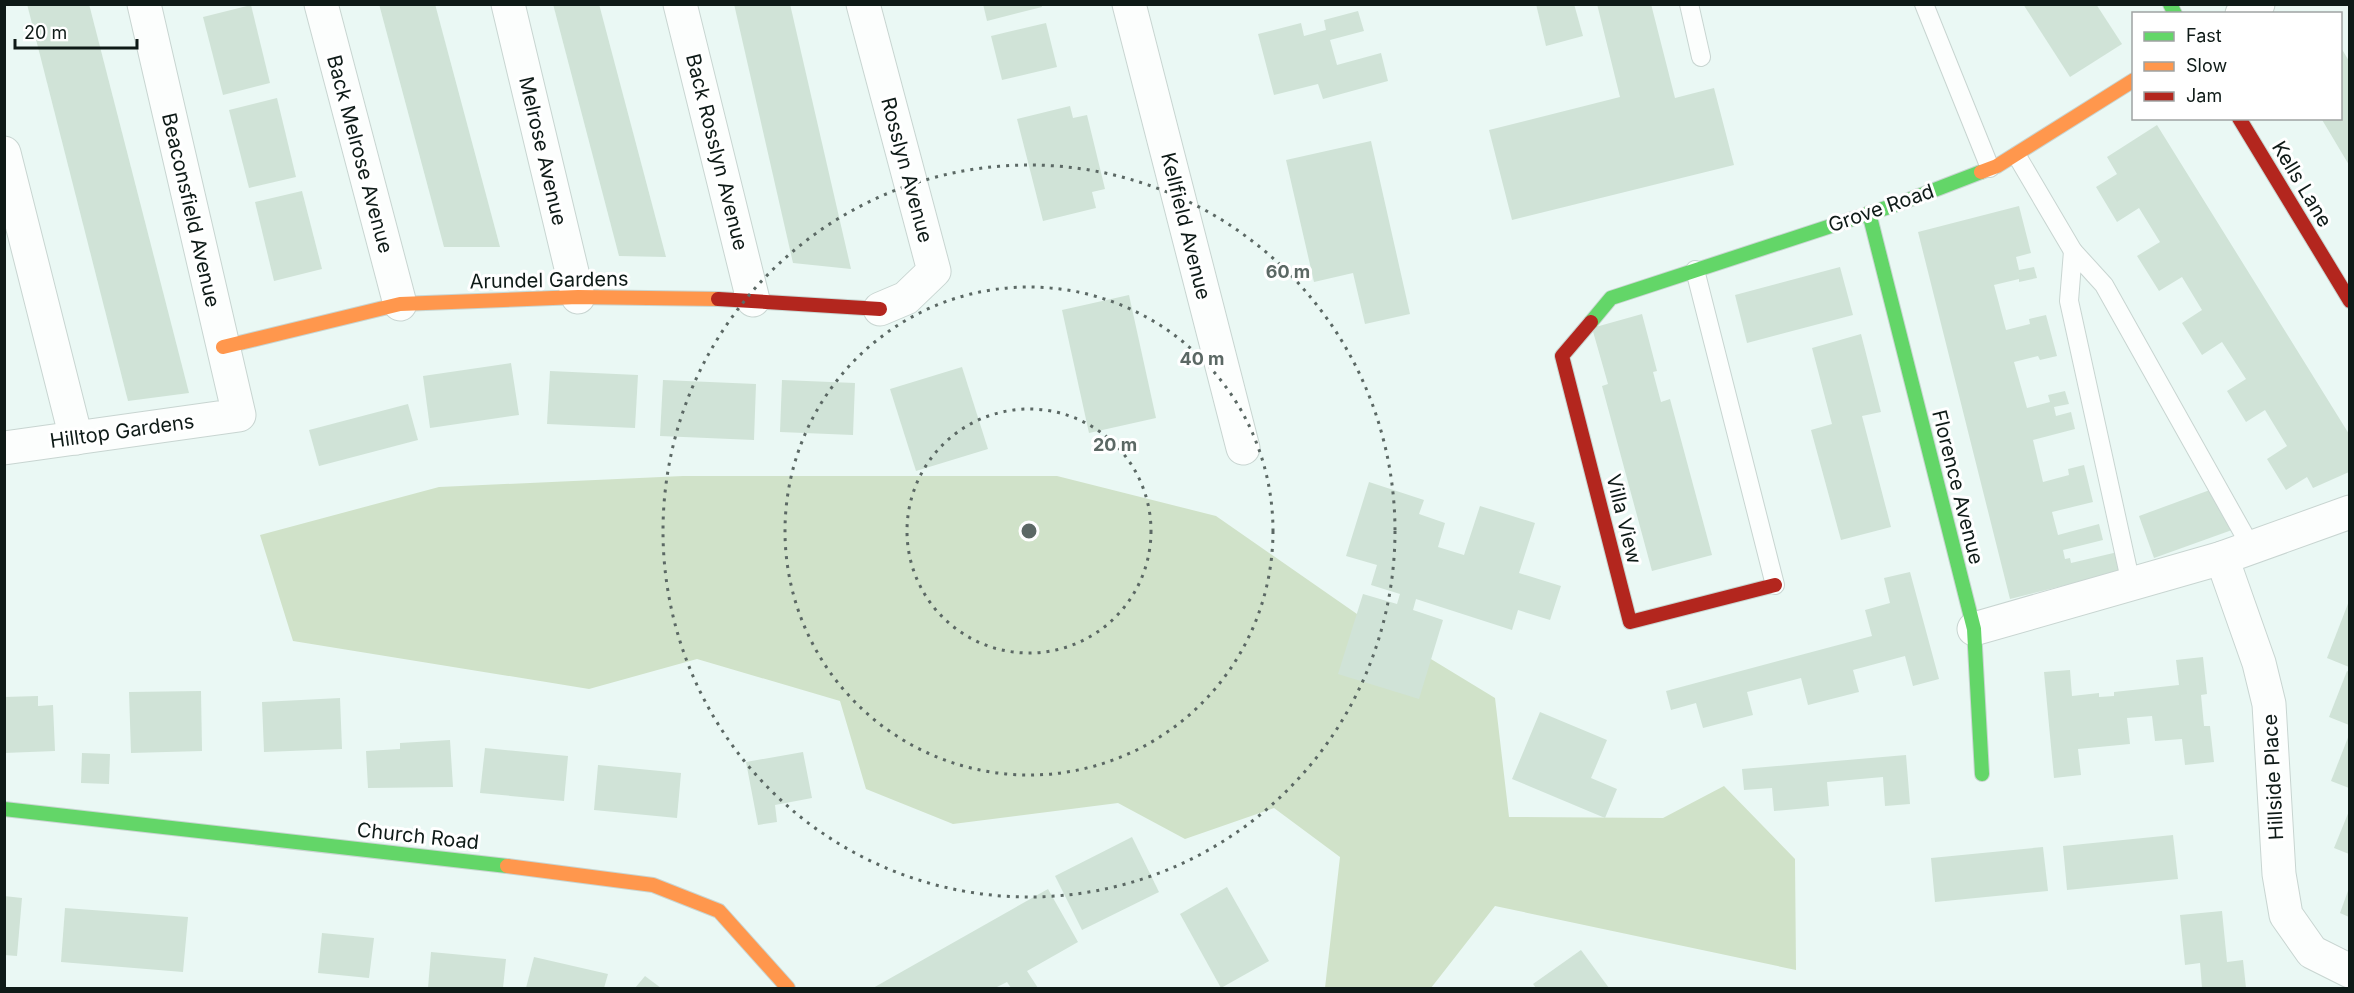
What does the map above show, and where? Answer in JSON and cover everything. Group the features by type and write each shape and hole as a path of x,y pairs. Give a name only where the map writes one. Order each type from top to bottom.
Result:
{"street":[{"name":"Beaconsfield Avenue","path":"144,4 239,415"},
{"name":"Back Melrose Avenue","path":"321,4 400,304"},
{"name":"Melrose Avenue","path":"508,4 578,297"},
{"name":"Back Rosslyn Avenue","path":"680,4 753,300"},
{"name":"Rosslyn Avenue","path":"863,4 934,271 906,298 880,309"},
{"name":"Kellfield Avenue","path":"1129,4 1243,448"},
{"path":"2245,12 2258,4"},
{"name":"Grove Road","path":"1611,298 1869,213 1990,168 2017,156 2132,81"},
{"name":"Kells Lane","path":"2240,120 2349,302"},
{"path":"4,153 76,438"},
{"name":"Florence Avenue","path":"1869,213 1974,629 1982,774"},
{"name":"Arundel Gardens","path":"223,348 400,304 578,297 753,300 880,309"},
{"name":"Villa View","path":"1611,298 1562,356 1630,622 1775,585"},
{"name":"Hilltop Gardens","path":"4,448 239,415"},
{"path":"1974,629 2236,553 2349,512"},
{"name":"Hillside Place","path":"2236,553 2269,704 2279,874 2286,915 2312,952 2349,971"},
{"name":"Church Road","path":"4,809 578,874 653,885 719,912 788,988"}],"lane":[{"path":"1689,4 1701,57"},
{"path":"1924,4 1990,168"},
{"path":"2017,156 2073,251 2104,285 2236,553"},
{"path":"2073,251 2069,301 2132,584"},
{"path":"1695,270 1775,585"}],"green space":[{"path":"683,476 1057,476 1216,516 1357,614 1495,698 1509,817 1663,818 1724,786 1795,859 1796,970 1495,906 1431,988 1325,988 1340,857 1274,808 1185,839 1118,803 953,824 866,789 840,701 697,659 589,689 293,641 260,535 439,487"}],"building":[{"path":"27,4 89,4 189,393 128,401"},
{"path":"379,4 435,4 500,247 444,247"},
{"path":"553,4 599,4 666,257 619,256"},
{"path":"734,4 790,4 851,269 793,263"},
{"path":"983,4 1041,4 1042,7 987,21"},
{"path":"1536,4 1574,4 1583,36 1546,46"},
{"path":"1597,4 1651,4 1675,98 1714,88 1734,165 1512,220 1489,130 1620,97"},
{"path":"2023,4 2096,4 2122,44 2070,77"},
{"path":"251,5 270,83 223,95 203,17"},
{"path":"1358,11 1364,31 1330,40 1337,65 1381,53 1388,81 1323,99 1318,84 1274,95 1258,34 1301,23 1304,36 1326,30 1324,20"},
{"path":"1046,23 1057,67 1002,80 991,36"},
{"path":"2342,49 2349,61 2349,165 2322,120 2342,120"},
{"path":"277,98 296,177 249,188 229,110"},
{"path":"1070,106 1073,118 1087,115 1105,189 1092,192 1096,208 1043,221 1017,119"},
{"path":"2157,125 2349,434 2349,472 2313,488 2307,477 2286,490 2267,459 2287,446 2265,410 2246,422 2227,391 2246,379 2222,342 2202,355 2182,323 2202,310 2182,277 2159,291 2137,256 2160,242 2139,208 2117,222 2096,187 2117,174 2107,157"},
{"path":"1371,141 1410,314 1365,324 1353,273 1314,282 1286,160"},
{"path":"302,191 322,269 274,281 255,202"},
{"path":"2019,206 2031,253 2016,257 2019,270 2034,267 2037,278 2019,282 2019,279 1994,285 2006,330 2030,324 2029,319 2046,315 2057,356 2040,360 2038,356 2014,362 2027,408 2050,402 2048,395 2065,391 2069,404 2054,407 2056,416 2071,412 2075,429 2033,440 2043,482 2069,475 2068,469 2084,465 2093,502 2052,512 2058,535 2099,524 2103,540 2063,550 2065,559 2070,558 2071,563 2122,551 2126,570 2010,599 1918,232"},
{"path":"1840,267 1853,315 1747,343 1735,295"},
{"path":"1129,295 1156,418 1089,433 1062,310"},
{"path":"1642,314 1657,371 1653,372 1661,402 1670,399 1712,555 1652,571 1602,386 1608,384 1592,328"},
{"path":"1861,334 1881,412 1862,416 1891,527 1841,540 1811,430 1832,424 1812,348"},
{"path":"511,363 519,415 430,428 423,376"},
{"path":"962,367 988,449 916,471 890,389"},
{"path":"550,371 638,375 635,428 547,424"},
{"path":"663,380 756,384 754,440 660,436"},
{"path":"782,380 855,383 853,435 780,432"},
{"path":"408,404 418,440 319,466 309,430"},
{"path":"1369,482 1424,500 1419,514 1445,523 1438,547 1464,555 1480,506 1535,523 1519,573 1561,586 1550,620 1518,610 1512,630 1416,599 1413,610 1443,620 1419,699 1338,674 1363,594 1397,604 1400,594 1371,585 1377,565 1346,556"},
{"path":"2218,487 2232,530 2154,558 2139,516"},
{"path":"1910,572 1939,679 1913,686 1905,656 1853,670 1859,692 1808,705 1801,678 1747,692 1753,715 1703,728 1696,703 1671,710 1666,691 1872,636 1865,610 1890,603 1884,578"},
{"path":"2349,601 2349,667 2327,658"},
{"path":"2203,657 2207,694 2201,695 2204,726 2210,726 2214,762 2185,765 2182,739 2155,741 2152,716 2127,718 2130,744 2078,749 2081,775 2054,778 2044,672 2070,670 2072,696 2099,693 2099,697 2114,696 2114,692 2179,685 2176,660"},
{"path":"2347,671 2349,672 2349,725 2329,717"},
{"path":"201,691 202,751 131,753 129,692"},
{"path":"38,696 38,706 53,705 55,751 4,753 4,697"},
{"path":"340,698 342,749 264,752 262,702"},
{"path":"1540,712 1607,740 1591,778 1617,789 1605,818 1512,779"},
{"path":"2349,735 2349,788 2331,781"},
{"path":"450,740 453,787 368,788 366,751 400,749 400,743"},
{"path":"485,748 568,756 564,801 480,793"},
{"path":"803,752 812,798 775,805 777,822 758,825 746,762"},
{"path":"82,753 110,754 109,784 81,783"},
{"path":"1906,755 1910,804 1885,806 1883,777 1827,782 1829,806 1774,811 1772,788 1744,790 1742,769"},
{"path":"598,765 681,773 677,818 594,810"},
{"path":"2349,811 2349,854 2334,848"},
{"path":"2173,835 2178,879 2067,890 2063,846"},
{"path":"1132,837 1159,892 1082,930 1055,876"},
{"path":"2043,847 2048,891 1935,902 1931,858"},
{"path":"1227,887 1269,961 1221,988 1180,914"},
{"path":"2349,888 2349,917 2340,913"},
{"path":"1048,889 1078,942 1027,971 1038,988 1011,988 1007,982 995,988 873,988"},
{"path":"4,896 22,898 17,956 4,955"},
{"path":"65,908 188,917 183,972 61,962"},
{"path":"2222,911 2227,962 2243,960 2246,988 2202,988 2200,963 2185,965 2180,915"},
{"path":"322,933 374,938 369,978 318,973"},
{"path":"1581,950 1609,988 1536,988 1533,984"},
{"path":"431,952 506,959 503,988 428,988"},
{"path":"534,957 608,974 604,988 526,988"},
{"path":"645,976 661,988 635,988"}],"traffic: fast":[{"path":"2170,4 2174,12"},
{"path":"1591,322 1611,298 1898,204 1981,172"},
{"path":"1869,213 1974,629 1982,774"},
{"path":"4,809 507,866"}],"traffic: slow":[{"path":"1981,172 1997,166 2132,81"},
{"path":"223,347 400,304 578,297 718,299"},
{"path":"507,866 653,885 719,911 788,988"}],"traffic: jam":[{"path":"2240,120 2350,301"},
{"path":"718,299 880,309"},
{"path":"1591,322 1562,356 1630,622 1775,585"}]}
